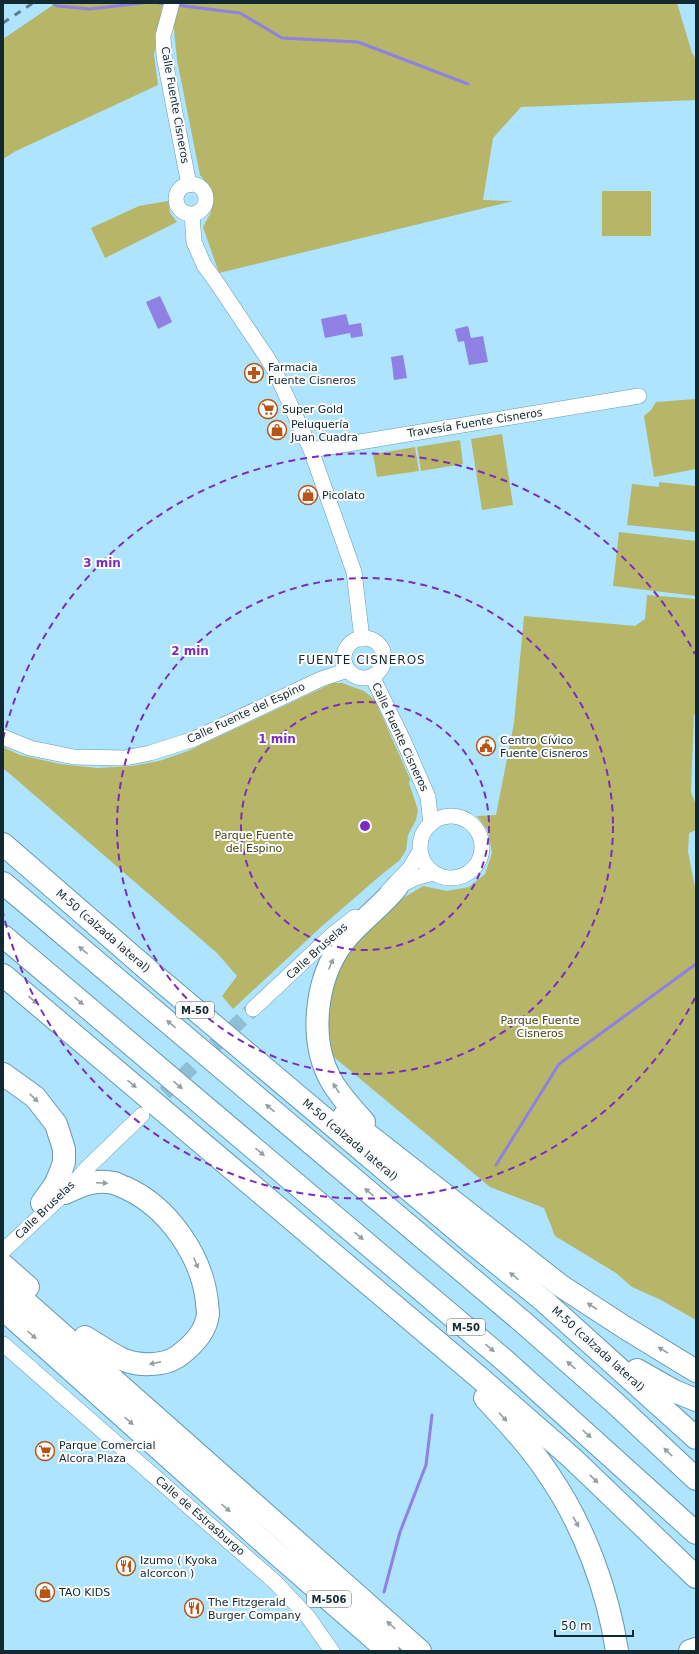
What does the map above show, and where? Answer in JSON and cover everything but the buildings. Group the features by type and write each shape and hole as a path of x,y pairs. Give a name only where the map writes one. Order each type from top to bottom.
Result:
{"highway":[{"path":"3,843 345,1117 542,1272 624,1327 696,1371"},
{"name":"M-50 (calzada lateral)","path":"3,843 160,980 465,1237 544,1301 696,1438"},
{"name":"M-50","path":"3,883 409,1226 615,1403 696,1478"},
{"path":"389,891 383,903 343,942 322,985 317,1013 318,1036 328,1074 346,1104 370,1128 517,1247 542,1272"},
{"name":"M-50","path":"4,937 503,1359 696,1533"},
{"path":"3,975 475,1374 572,1458 696,1577"},
{"path":"3,1074 35,1097 56,1124 64,1149 64,1162 61,1171 55,1185 42,1203"},
{"path":"65,1193 82,1185 93,1182 114,1184 137,1193 161,1212 177,1230 194,1259 205,1289 208,1314 201,1334 187,1350 172,1360 149,1365 124,1360 85,1337"},
{"path":"280,1209 317,1250 473,1385 517,1433 550,1476 579,1528 601,1582 617,1651"},
{"name":"M-50","path":"409,1226 459,1257 505,1294 676,1419"},
{"path":"3,1265 85,1337 256,1496 350,1588"},
{"name":"M-506","path":"3,1282 420,1651"},
{"path":"544,1301 623,1361 649,1378 696,1400"},
{"name":"M-506","path":"3,1309 269,1547 388,1651"},
{"path":"269,1547 302,1584 375,1651"},
{"path":"690,1651 696,1649"}],"street":[{"name":"Calle Fuente Cisneros","path":"171,7 163,36 164,56 189,185"},
{"path":"189,185 202,189 206,198 206,202 201,211 192,214 183,212 179,208 176,199 180,190 189,185"},
{"path":"192,214 194,242 204,265 274,369 311,450 354,572 362,639"},
{"name":"Travesía Fuente Cisneros","path":"311,450 638,396"},
{"path":"362,639 375,642 383,652 383,664 379,671 372,676 361,678 353,675 348,670 344,658 346,650 355,641 362,639"},
{"name":"Calle Fuente del Espino","path":"3,737 30,748 74,757 124,758 150,753 194,739 321,679 348,670"},
{"name":"Calle Fuente Cisneros","path":"372,676 404,742 428,797 431,824"},
{"name":"Calle Fuente Cisneros","path":"428,797 440,810 452,816"},
{"path":"452,816 460,818 473,826 481,841 480,857 477,864 461,876 449,878 433,873 424,863 420,851 422,836 431,824 444,817 452,816"},
{"name":"Calle Bruselas","path":"253,1009 332,935 389,891 410,868 420,851"},
{"name":"Calle Bruselas","path":"389,891 415,878 433,873"},
{"name":"Calle Bruselas","path":"3,1251 65,1193 86,1169 142,1115"},
{"name":"Calle Bruselas","path":"3,1241 42,1203 86,1169"},
{"name":"Calle de Estrasburgo","path":"3,1344 274,1582 308,1617 332,1651"}],"green space":[{"path":"56,3 163,3 154,55 158,85 16,151 3,159 3,39"},
{"path":"178,3 677,3 692,53 696,59 696,100 521,107 493,138 483,200 513,201 219,273 203,227 211,212 212,189 200,175 177,60 173,19"},
{"path":"602,191 651,191 651,236 602,236"},
{"path":"168,201 170,213 177,222 105,258 91,228 139,206"},
{"path":"696,399 696,469 654,477 644,416 651,410 656,402"},
{"path":"502,434 513,505 482,510 471,439"},
{"path":"460,440 463,464 421,471 417,447"},
{"path":"415,447 419,471 377,477 373,454"},
{"path":"659,482 696,486 696,532 627,525 632,484 659,487"},
{"path":"619,532 696,541 696,596 613,586"},
{"name":"Parque Fuente Cisneros","path":"647,595 696,599 696,714 694,714 691,792 696,805 696,830 689,833 688,852 696,892 696,1320 661,1300 632,1287 616,1273 555,1236 544,1208 490,1187 335,1058 327,1046 325,1008 340,963 365,929 400,900 423,886 447,891 469,887 485,874 492,853 488,831 477,816 496,815 514,723 524,616 635,626 645,619"},
{"name":"Parque Fuente del Espino","path":"333,683 342,683 364,691 375,700 410,779 409,783 418,810 416,820 408,835 406,850 400,860 321,927 233,1009 222,996 237,976 217,953 3,768 3,747 20,755 60,764 97,768 132,766 159,761 188,751"}],"shaded area":[{"path":"160,296 172,322 158,329 146,302"},
{"path":"346,314 349,325 361,323 363,336 351,338 350,333 325,338 321,319"},
{"path":"468,326 471,338 483,336 488,362 469,365 464,341 458,342 455,329"},
{"path":"403,355 407,378 394,380 391,357"}],"waterway":[{"path":"53,3 57,6 90,9 142,3"},
{"path":"159,3 167,4"},
{"path":"176,5 240,13 282,38 358,42 468,84"},
{"path":"496,1165 559,1064 696,964"},
{"path":"384,1592 400,1532 426,1465 432,1415"}],"tunnel":[{"path":"148,1109 253,1009"}],"railway":[{"path":"3,23 33,3"}],"place":[{"name":"Farmacia Fuente Cisneros","path":"254,373"},
{"name":"Super Gold","path":"268,409"},
{"name":"Peluquería Juan Cuadra","path":"277,430"},
{"name":"Picolato","path":"308,495"},
{"name":"Centro Cívico Fuente Cisneros","path":"486,746"},
{"name":"Parque Comercial Alcora Plaza","path":"45,1451"},
{"name":"Izumo ( Kyoka alcorcon )","path":"126,1566"},
{"name":"TAO KIDS","path":"45,1592"},
{"name":"The Fitzgerald Burger Company","path":"194,1608"}],"district":[{"name":"FUENTE CISNEROS","path":"362,660"}]}
